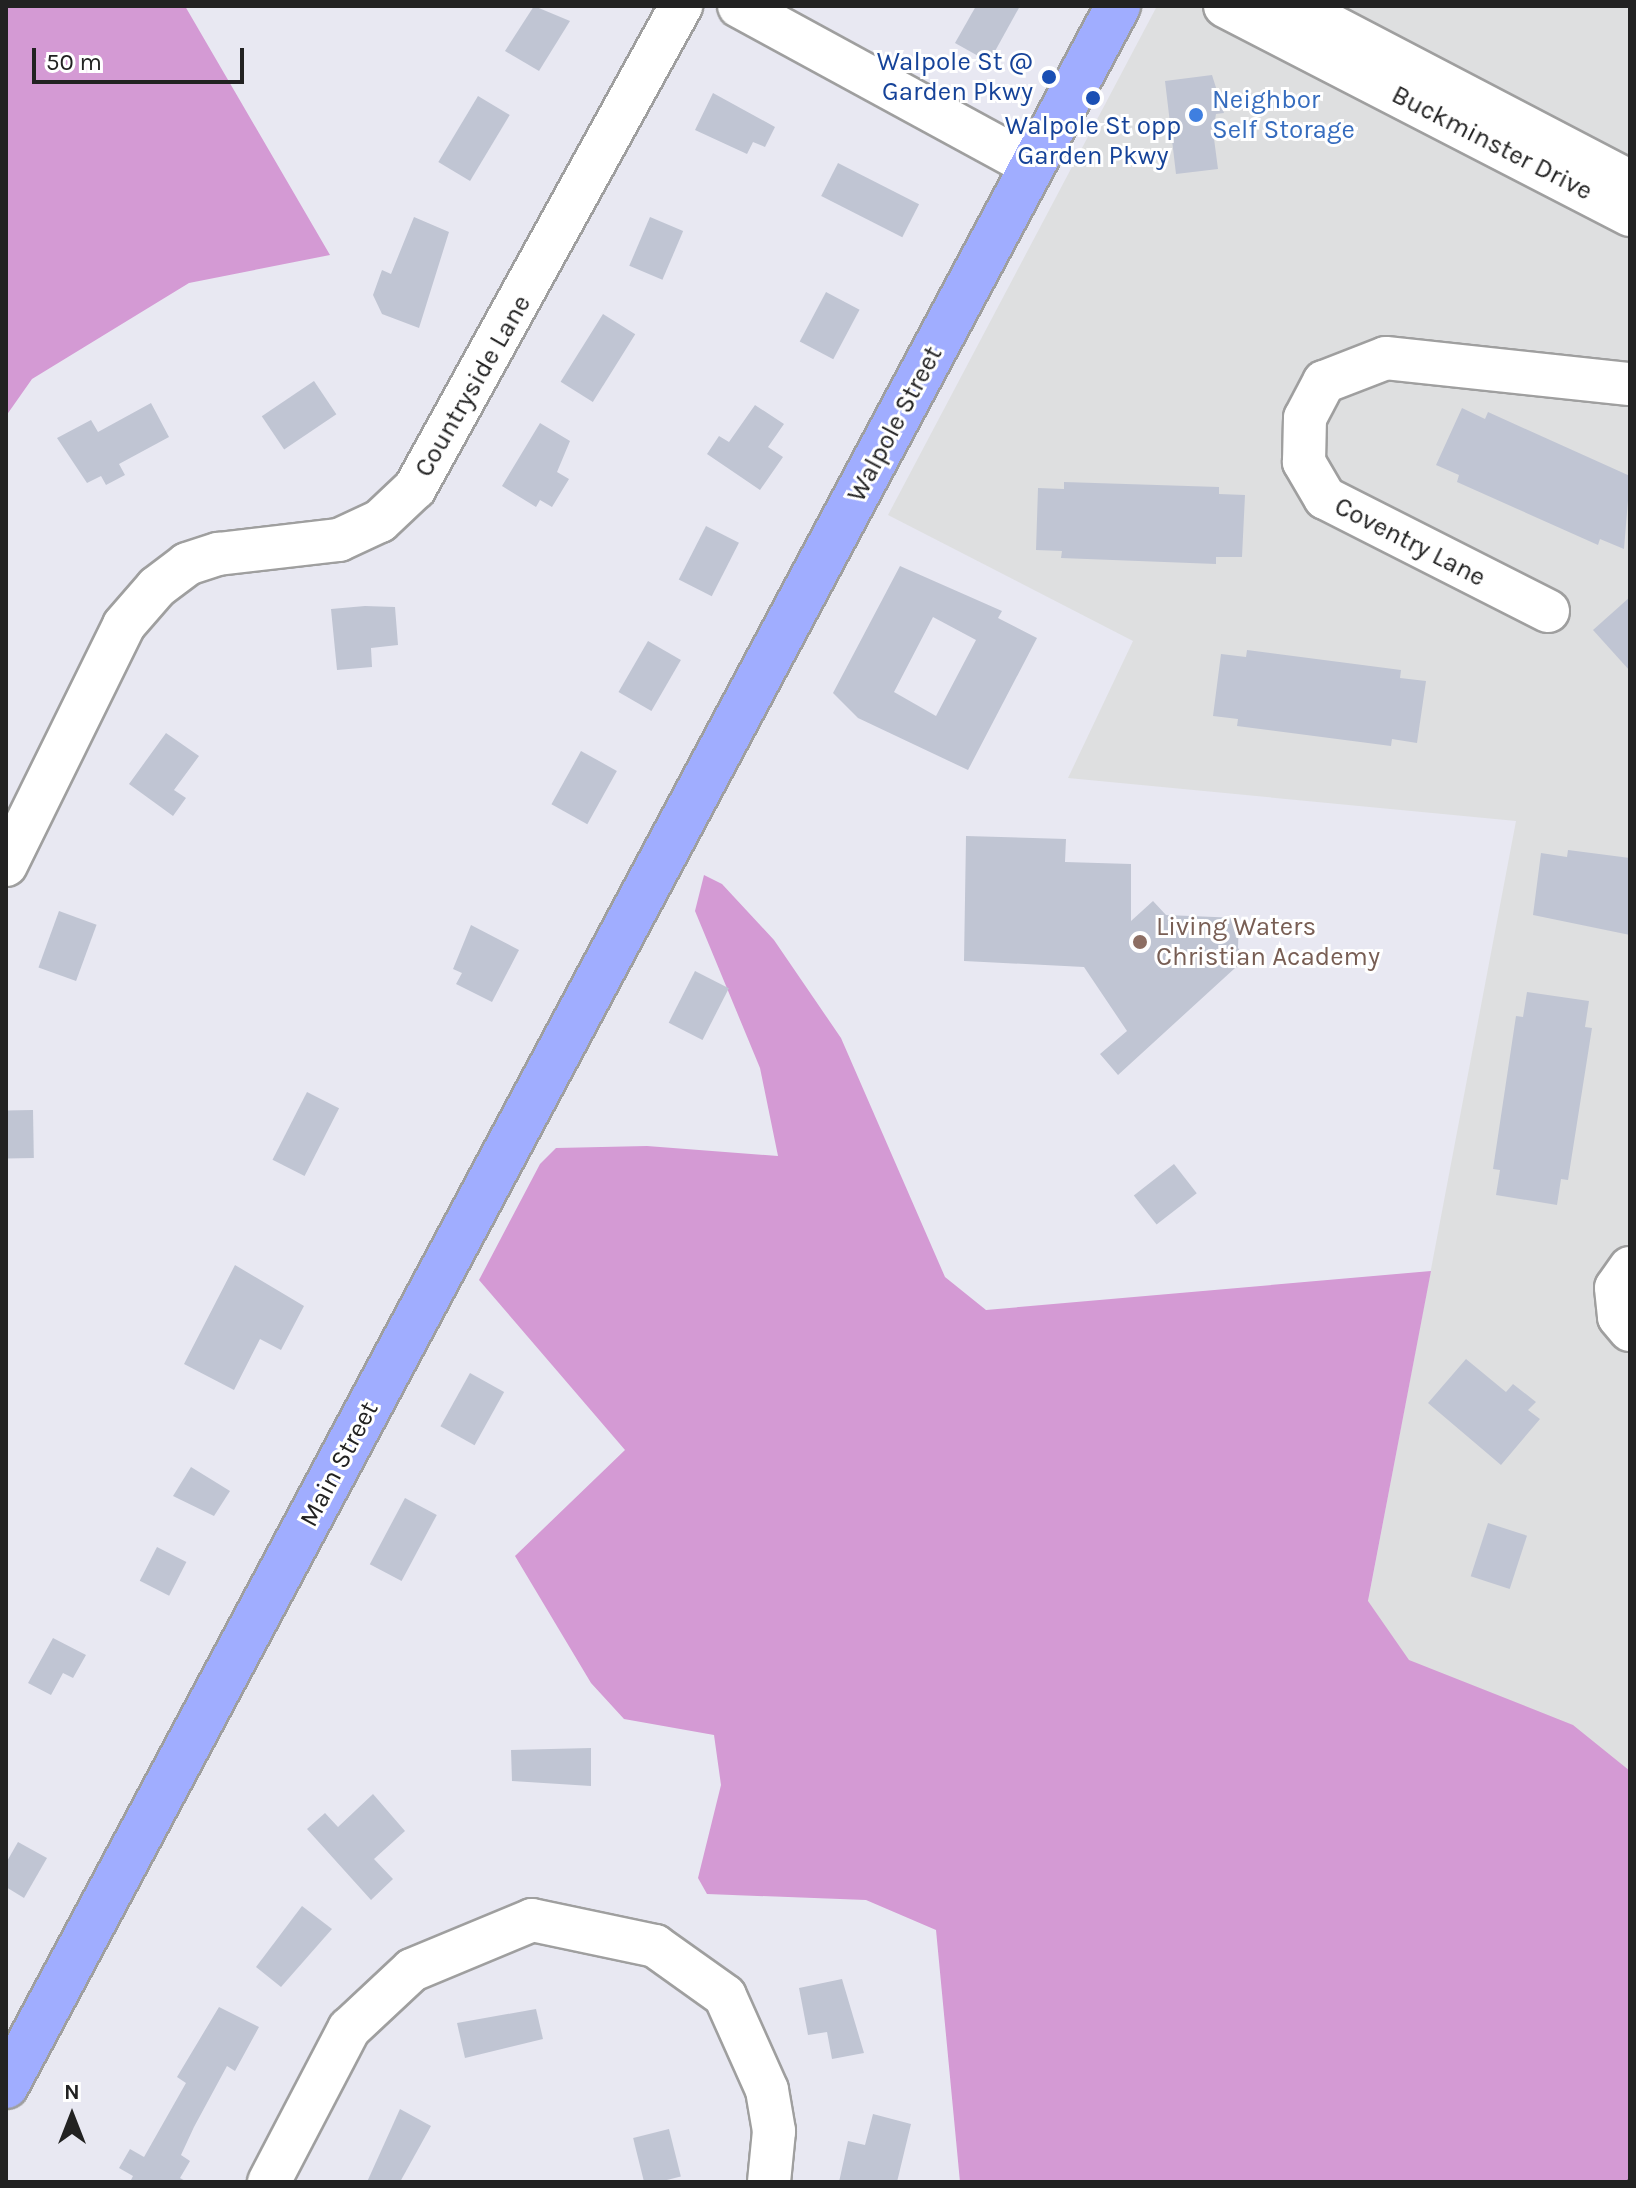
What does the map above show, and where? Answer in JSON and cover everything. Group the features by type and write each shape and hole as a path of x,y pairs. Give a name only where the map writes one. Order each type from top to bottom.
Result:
{"main road":[{"name":"Walpole Street","path":"672,842 1118,6"},
{"name":"Main Street","path":"6,2086 672,842"}],"street":[{"name":"Countryside Lane","path":"10,850 124,625 157,587 187,564 218,554 339,540 380,521 415,488 681,6"},
{"path":"739,6 1032,166"},
{"name":"Buckminster Drive","path":"1225,6 1630,215"},
{"name":"Buckminster Drive","path":"1294,6 1630,182"},
{"name":"Coventry Lane","path":"1548,611 1325,498 1304,462 1305,418 1324,382 1386,358 1630,384"},
{"path":"1630,1268 1616,1288 1619,1317 1630,1330"},
{"path":"269,2182 349,2029 412,1970 532,1920 655,1946 725,1996 767,2090 774,2131 769,2182"}],"shaded area":[{"path":"6,6 185,6 330,255 189,283 32,379 6,416"},
{"path":"1157,6 1630,6 1630,1898 1355,1670 1516,821 1068,778 1133,641 888,515"},
{"path":"704,875 722,884 774,940 841,1038 945,1277 986,1310 1431,1271 1368,1601 1409,1660 1573,1725 1630,1771 1630,2182 960,2182 936,1930 866,1900 707,1894 698,1878 721,1785 714,1735 624,1719 591,1683 515,1556 625,1450 479,1280 540,1164 556,1148 647,1146 778,1156 760,1068 695,911"}],"building":[{"path":"534,6 570,21 539,71 505,51"},
{"path":"976,6 1020,6 989,62 955,43"},
{"path":"1212,75 1224,113 1216,114 1213,131 1218,169 1176,174 1165,81"},
{"path":"713,93 775,127 765,147 753,142 747,154 695,130"},
{"path":"478,96 510,115 470,181 438,162"},
{"path":"838,163 919,204 902,237 821,196"},
{"path":"414,217 449,232 419,328 382,314 373,295 382,270 391,274"},
{"path":"650,217 683,231 662,280 629,266"},
{"path":"826,292 860,310 833,359 800,341"},
{"path":"603,314 635,334 593,402 561,382"},
{"path":"314,381 336,414 284,449 262,416"},
{"path":"151,403 169,437 119,464 125,475 106,485 101,476 87,483 57,438 91,420 98,432"},
{"path":"755,405 784,424 768,447 783,457 760,490 707,454 719,436 729,442"},
{"path":"1462,408 1485,419 1488,412 1630,476 1624,549 1600,539 1598,545 1457,482 1459,475 1436,465"},
{"path":"540,423 570,441 557,472 569,479 552,507 540,500 536,507 502,486"},
{"path":"1064,482 1219,487 1219,494 1245,495 1242,557 1216,557 1216,564 1061,558 1062,551 1036,550 1038,488 1064,489"},
{"path":"706,526 739,543 712,596 679,579"},
{"path":"900,566 1002,611 998,618 1037,638 968,770 858,718 833,693","holes":["933,617 976,640 936,716 894,692"]},
{"path":"1630,597 1630,671 1593,630"},
{"path":"395,607 398,645 371,648 372,667 337,670 331,609"},
{"path":"648,641 681,660 651,711 618,692"},
{"path":"1247,650 1401,670 1400,678 1426,681 1417,743 1392,739 1391,746 1237,726 1238,719 1213,716 1221,654 1246,657"},
{"path":"166,733 199,756 174,790 186,798 173,816 129,784"},
{"path":"581,751 617,771 587,824 551,804"},
{"path":"966,836 1066,839 1065,862 1131,864 1131,921 1153,901 1166,915 1239,918 1238,948 1246,958 1118,1075 1100,1054 1127,1031 1084,967 964,961"},
{"path":"1568,850 1630,858 1630,935 1533,915 1541,853 1567,857"},
{"path":"59,911 97,925 76,981 38,967"},
{"path":"471,925 519,950 492,1002 456,984 462,973 453,969"},
{"path":"695,971 729,988 703,1040 669,1023"},
{"path":"1527,992 1589,1001 1585,1027 1592,1028 1568,1180 1561,1179 1557,1205 1496,1195 1500,1170 1493,1169 1516,1016 1523,1017"},
{"path":"307,1092 339,1108 305,1176 272,1160"},
{"path":"6,1110 33,1110 34,1158 7,1158"},
{"path":"1174,1164 1197,1193 1157,1225 1134,1195"},
{"path":"235,1265 304,1306 281,1350 260,1339 234,1390 184,1364"},
{"path":"1466,1359 1506,1392 1513,1384 1536,1402 1528,1410 1540,1419 1501,1465 1428,1403"},
{"path":"470,1373 504,1392 475,1445 440,1426"},
{"path":"191,1467 230,1491 214,1516 173,1496"},
{"path":"405,1498 437,1515 402,1581 370,1564"},
{"path":"1488,1523 1527,1536 1510,1589 1471,1576"},
{"path":"157,1547 186,1562 169,1596 140,1581"},
{"path":"53,1638 86,1655 73,1678 63,1673 51,1695 28,1683"},
{"path":"591,1748 591,1786 512,1781 511,1750"},
{"path":"373,1794 405,1831 374,1859 393,1879 371,1900 307,1829 325,1813 338,1827"},
{"path":"18,1842 47,1858 24,1898 6,1887 6,1863"},
{"path":"302,1906 332,1929 281,1987 256,1967"},
{"path":"842,1979 864,2053 832,2059 827,2032 808,2035 799,1988"},
{"path":"219,2007 259,2027 235,2071 227,2066 194,2127 181,2155 190,2161 180,2178 187,2182 130,2182 133,2176 119,2168 130,2149 144,2157 186,2083 177,2077"},
{"path":"536,2009 543,2039 465,2058 457,2023"},
{"path":"400,2109 431,2126 400,2182 367,2182"},
{"path":"873,2114 911,2124 897,2182 839,2182 848,2141 865,2145"},
{"path":"669,2129 681,2177 644,2182 633,2138"}],"place":[{"name":"Walpole St @ Garden Pkwy","path":"1049,77"},
{"name":"Walpole St opp Garden Pkwy","path":"1093,98"},
{"name":"Neighbor Self Storage","path":"1196,115"},
{"name":"Living Waters Christian Academy","path":"1140,942"}]}
